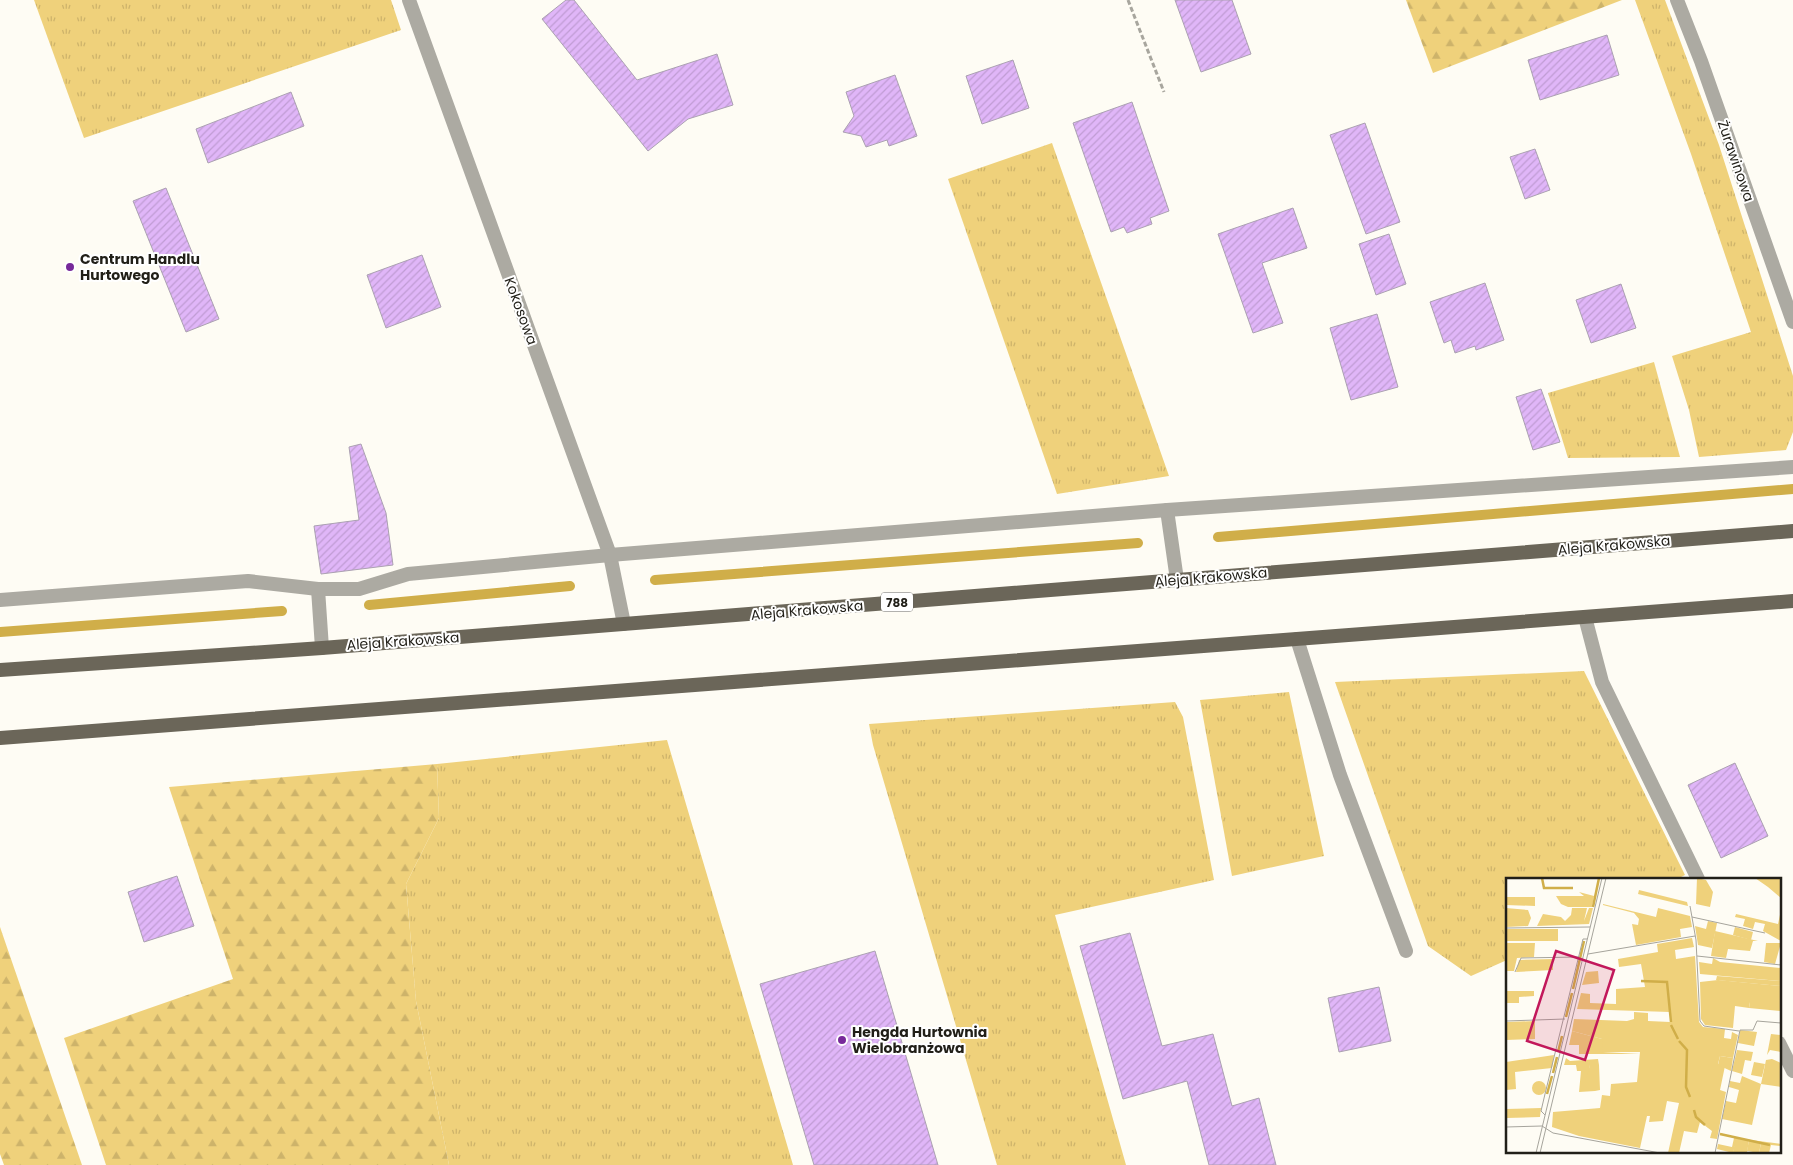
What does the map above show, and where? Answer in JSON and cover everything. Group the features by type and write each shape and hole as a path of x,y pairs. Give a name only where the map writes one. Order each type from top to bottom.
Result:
{"main road":[{"name":"Aleja Krakowska","path":"0,670 322,648 1793,531"},
{"path":"0,738 1793,601"}],"street":[{"name":"Kokosowa","path":"409,0 610,555 624,624"},
{"name":"Żurawinowa","path":"1677,0 1701,61 1793,322"},
{"path":"0,600 248,581 318,589 359,589 408,574 610,555 1167,510 1793,467"},
{"path":"1167,510 1177,580"},
{"path":"318,589 322,648"},
{"path":"1585,617 1602,682 1698,878"},
{"path":"1297,639 1340,775 1406,952"},
{"path":"1780,1045 1793,1070"}],"path":[{"path":"1128,0 1164,92"}],"green space":[{"path":"34,0 391,0 401,30 84,138"},
{"path":"1406,0 1622,0 1433,73"},
{"path":"1635,0 1665,0 1719,145 1793,376 1793,432 1786,450 1699,457 1689,410 1672,356 1751,332 1691,154"},
{"path":"1052,143 1169,476 1057,494 948,179"},
{"path":"1654,362 1680,457 1568,458 1548,393"},
{"path":"1584,671 1685,875 1679,878 1506,878 1506,960 1471,976 1428,946 1335,682"},
{"path":"1289,692 1324,856 1232,876 1200,700"},
{"path":"1175,702 1183,717 1214,880 1055,915 1126,1165 997,1165 873,745 869,724"},
{"path":"667,740 793,1165 449,1165 416,1001 406,884 439,818 437,764"},
{"path":"437,764 439,818 406,884 416,1001 449,1165 106,1165 64,1038 233,979 169,787"},
{"path":"0,927 82,1165 4,1165 0,1154"}],"building":[{"path":"566,0 574,0 637,80 717,54 733,105 688,119 648,151 542,19"},
{"path":"1175,0 1232,0 1251,54 1201,72"},
{"path":"1607,35 1619,75 1540,100 1528,60"},
{"path":"1013,60 1029,108 982,124 966,76"},
{"path":"895,75 917,136 889,146 887,140 866,147 861,136 843,132 854,116 846,92"},
{"path":"291,92 304,126 208,163 196,129"},
{"path":"1132,102 1169,211 1150,218 1152,224 1127,233 1124,227 1111,232 1073,123"},
{"path":"1365,123 1400,222 1366,234 1330,135"},
{"path":"1535,149 1550,190 1525,199 1510,157"},
{"path":"166,188 219,319 186,332 133,201"},
{"path":"1293,208 1307,248 1262,263 1283,323 1253,333 1218,234"},
{"path":"1389,234 1406,284 1376,295 1359,244"},
{"path":"422,255 441,307 386,328 367,275"},
{"path":"1485,283 1504,340 1476,350 1475,346 1455,353 1451,340 1444,343 1430,302"},
{"path":"1621,284 1636,328 1591,343 1576,300"},
{"path":"1377,314 1398,387 1351,400 1330,328"},
{"path":"1541,389 1560,442 1533,450 1516,397"},
{"path":"361,444 386,513 393,565 321,574 314,526 359,520 349,447"},
{"path":"1735,763 1768,836 1721,858 1688,785"},
{"path":"177,876 194,926 144,942 128,892"},
{"path":"1130,933 1162,1046 1213,1034 1232,1106 1259,1098 1276,1165 1209,1165 1187,1081 1123,1099 1080,946"},
{"path":"875,951 938,1165 814,1165 760,984"},
{"path":"1379,987 1391,1041 1339,1052 1328,998"}],"waterway":[{"path":"1218,537 1793,489"},
{"path":"655,580 1138,543"},
{"path":"369,605 570,586"},
{"path":"0,632 282,611"}],"place":[{"name":"Centrum Handlu Hurtowego","path":"70,267"},
{"name":"Hengda Hurtownia Wielobranżowa","path":"842,1040"}]}
